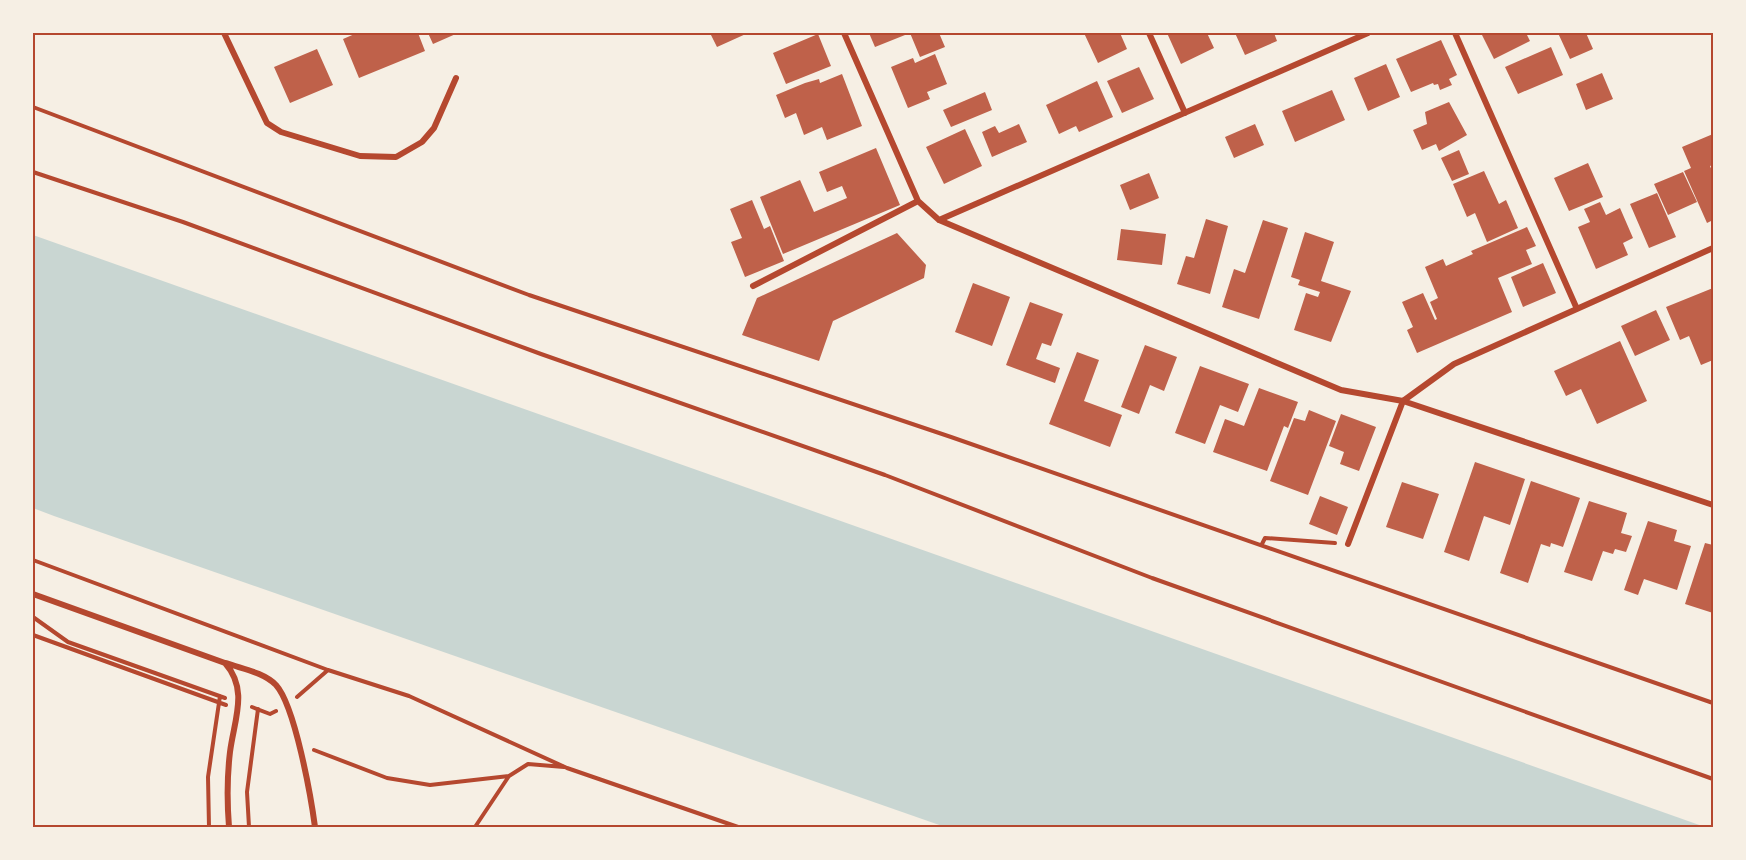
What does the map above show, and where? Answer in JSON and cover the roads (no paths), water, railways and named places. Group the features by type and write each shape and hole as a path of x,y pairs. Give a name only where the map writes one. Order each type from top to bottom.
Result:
{"street":[{"path":"224,33 267,123 281,132 360,156 396,157 422,142 434,128 456,78"},
{"path":"844,33 918,201 939,220 1341,390 1403,401 1713,505"},
{"path":"1149,33 1185,113"},
{"path":"939,220 1368,33"},
{"path":"1455,33 1577,309"},
{"path":"753,286 918,201"},
{"path":"1348,544 1403,401 1454,364 1713,248"},
{"path":"33,594 262,675 276,686 287,705 315,827"},
{"path":"225,663 235,674 239,706 230,751 227,800 229,827"}]}
